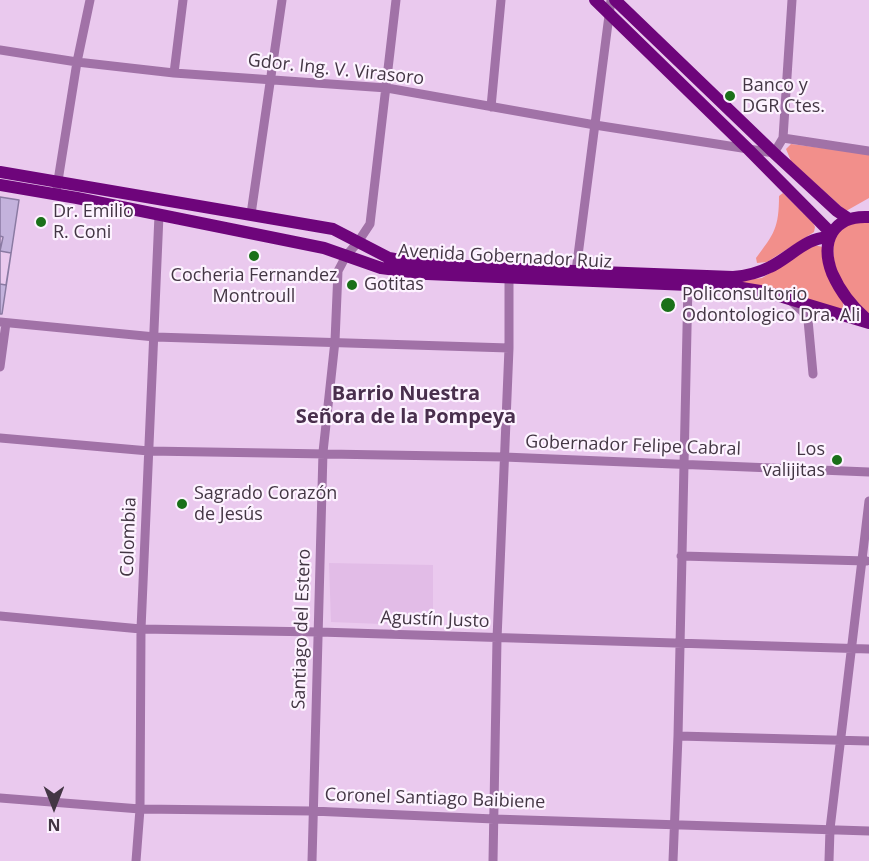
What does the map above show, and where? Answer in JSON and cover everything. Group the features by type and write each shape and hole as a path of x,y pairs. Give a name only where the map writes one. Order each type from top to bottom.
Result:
{"main road":[{"path":"595,0 748,149 830,235 830,264 837,283 869,322"},
{"path":"615,0 837,211 859,218"},
{"name":"Avenida Gobernador Ruiz","path":"0,172 58,180 333,229 389,258 411,262 495,268 733,277 749,275 771,267 816,239 830,235 840,223 859,218"},
{"name":"Avenida Gobernador Ruiz","path":"0,185 56,194 324,248 381,268 427,274 736,287 766,292 869,322"}],"street":[{"path":"56,194 77,62 90,0"},
{"path":"174,73 183,0"},
{"path":"251,214 282,0"},
{"path":"346,256 370,224 396,0"},
{"path":"491,106 501,0"},
{"path":"576,271 611,0"},
{"path":"774,153 783,138 792,0"},
{"name":"Gdor. Ing. V. Virasoro","path":"0,50 77,62 174,73 387,88 595,125 774,153"},
{"path":"783,138 869,151"},
{"path":"859,218 869,208"},
{"name":"Colombia","path":"136,861 140,809 141,629 159,215"},
{"name":"Santiago del Estero","path":"312,861 323,452 335,341 338,271 346,256"},
{"path":"493,861 497,639 509,278 495,268"},
{"path":"673,861 688,284"},
{"path":"788,298 808,320 813,374"},
{"path":"0,367 3,323 155,337 508,348"},
{"name":"Gobernador Felipe Cabral","path":"0,438 149,451 323,452 504,457 869,472"},
{"path":"829,861 830,830 852,649 866,561 869,501"},
{"path":"681,556 866,561"},
{"name":"Agustín Justo","path":"0,616 141,629 319,632 869,650"},
{"path":"678,736 869,741"},
{"name":"Coronel Santiago Baibiene","path":"0,798 140,809 312,811 869,831"}],"shaded area":[{"path":"791,144 869,154 869,198 846,211 791,161 786,149"},
{"path":"783,193 813,223 814,232 767,262 757,263 756,258 774,230 778,216 779,196"},
{"path":"869,221 869,314 851,296 839,277 834,246 841,229 850,223"},
{"path":"814,245 823,247 843,302 843,309 839,310 727,282 762,278"},
{"path":"329,563 433,565 433,626 331,622"}],"building":[{"path":"0,197 19,200 2,314 0,314"},
{"path":"0,251 11,253 6,285 0,284"}],"place":[{"name":"Banco y DGR Ctes.","path":"730,96"},
{"name":"Dr. Emilio R. Coni","path":"41,222"},
{"name":"Cocheria Fernandez Montroull","path":"254,256"},
{"name":"Gotitas","path":"352,285"},
{"name":"Policonsultorio Odontologico Dra. Ali","path":"668,305"},
{"name":"Los valijitas","path":"837,460"},
{"name":"Sagrado Corazón de Jesús","path":"182,504"}],"district":[{"name":"Barrio Nuestra Señora de la Pompeya","path":"406,406"}]}
